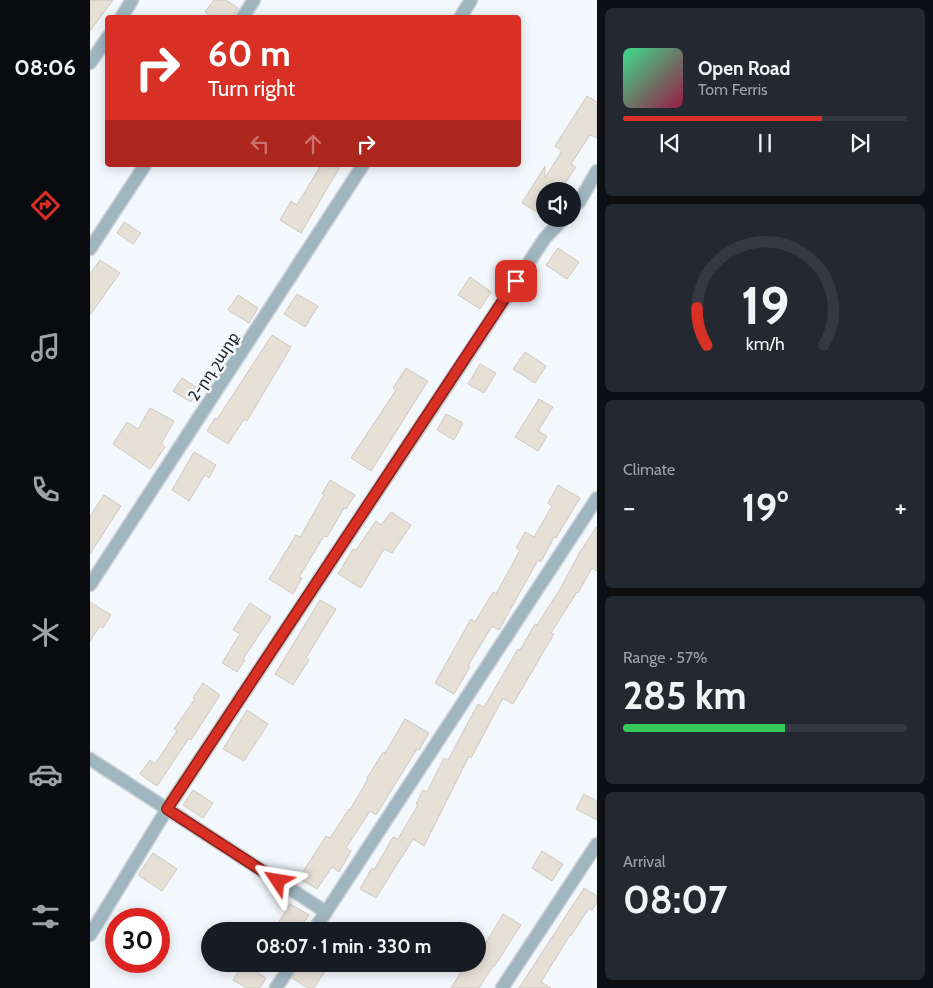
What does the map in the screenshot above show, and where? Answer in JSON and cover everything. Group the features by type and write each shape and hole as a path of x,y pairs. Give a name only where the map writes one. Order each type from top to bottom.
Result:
{"street":[{"path":"122,15 132,0"},
{"path":"244,15 254,0"},
{"path":"462,15 471,0"},
{"path":"90,63 105,41"},
{"path":"90,249 144,167"},
{"name":"2-րդ շարք","path":"90,585 363,167"},
{"path":"581,199 597,171"},
{"path":"90,935 167,809 545,238 555,227"},
{"path":"319,922 597,498"},
{"path":"90,759 326,912"},
{"path":"502,988 597,844"},
{"path":"276,988 287,972"}],"building":[{"path":"90,0 113,0 90,31"},
{"path":"214,0 226,0 238,8 234,15 209,15 205,12"},
{"path":"587,96 597,102 597,138 590,135 571,164 576,167 566,182 536,182 536,212 522,203 545,166 545,178 562,151 555,146"},
{"path":"320,167 340,167 301,233 280,220 291,201 297,205"},
{"path":"124,222 141,233 133,244 117,233"},
{"path":"558,248 579,262 567,279 546,265"},
{"path":"100,260 120,273 90,315 90,274"},
{"path":"470,277 491,292 480,309 458,295"},
{"path":"297,294 318,306 305,327 284,314"},
{"path":"238,295 258,308 249,323 228,310"},
{"path":"272,335 291,347 247,421 244,419 228,444 207,431 215,418 217,419"},
{"path":"525,352 546,366 535,383 513,369"},
{"path":"480,364 496,373 484,393 468,384"},
{"path":"406,368 428,381 371,471 351,458 396,390 393,388"},
{"path":"182,378 199,389 191,402 173,391"},
{"path":"539,399 553,407 538,431 547,436 538,451 515,437"},
{"path":"150,408 174,421 161,444 165,447 150,469 113,444 127,422 138,429"},
{"path":"446,414 463,423 454,440 437,430"},
{"path":"194,452 216,465 209,478 205,475 189,501 172,490"},
{"path":"330,480 355,495 346,509 344,508 327,537 324,536 299,577 302,578 293,594 269,579 296,535 300,537 324,495 322,494"},
{"path":"558,485 580,498 556,538 554,537 541,562 538,560 499,630 492,626 454,694 435,683 471,619 475,622 493,592 496,594 520,550 516,548 525,532 534,537 552,506 548,503"},
{"path":"104,495 121,506 90,554 90,516"},
{"path":"391,512 411,525 392,553 384,549 361,588 338,574 353,549 356,550 376,521 381,525"},
{"path":"597,526 597,571 592,568 551,633 554,634 513,704 503,698 471,758 469,756 424,846 413,839 376,898 360,889 372,868 374,870 393,837 398,839 418,805 416,804 423,790 427,792 444,758 448,760 478,704 484,707 518,649 520,650 535,624 537,625 560,589"},
{"path":"320,600 336,609 306,658 309,660 293,685 275,674"},
{"path":"90,602 111,615 103,628 100,626 90,641"},
{"path":"250,603 271,617 243,659 245,660 237,672 222,663 240,634 233,630"},
{"path":"203,683 220,695 191,740 189,738 157,786 140,774 150,760 155,764 177,731 174,729 195,699 193,698"},
{"path":"247,710 268,724 244,761 223,749"},
{"path":"405,719 429,733 376,815 370,811 346,848 351,851 339,872 332,867 317,889 299,878 326,836 330,838 350,810 367,778 383,752 385,753"},
{"path":"193,790 213,803 203,818 183,805"},
{"path":"584,794 597,801 597,820 576,809"},
{"path":"542,851 563,864 552,881 532,868"},
{"path":"153,853 177,869 162,891 138,875"},
{"path":"584,888 597,896 597,903 592,910 589,908 541,982 551,988 519,988"},
{"path":"290,904 309,915 304,922 279,922"},
{"path":"503,914 521,925 479,988 451,988 461,972 486,972 486,943"},
{"path":"238,972 256,972 266,978 260,988 247,988 233,980"},
{"path":"295,972 324,972 314,988 308,988 292,978"}],"route":[{"path":"278,881 167,809 516,281"}]}
